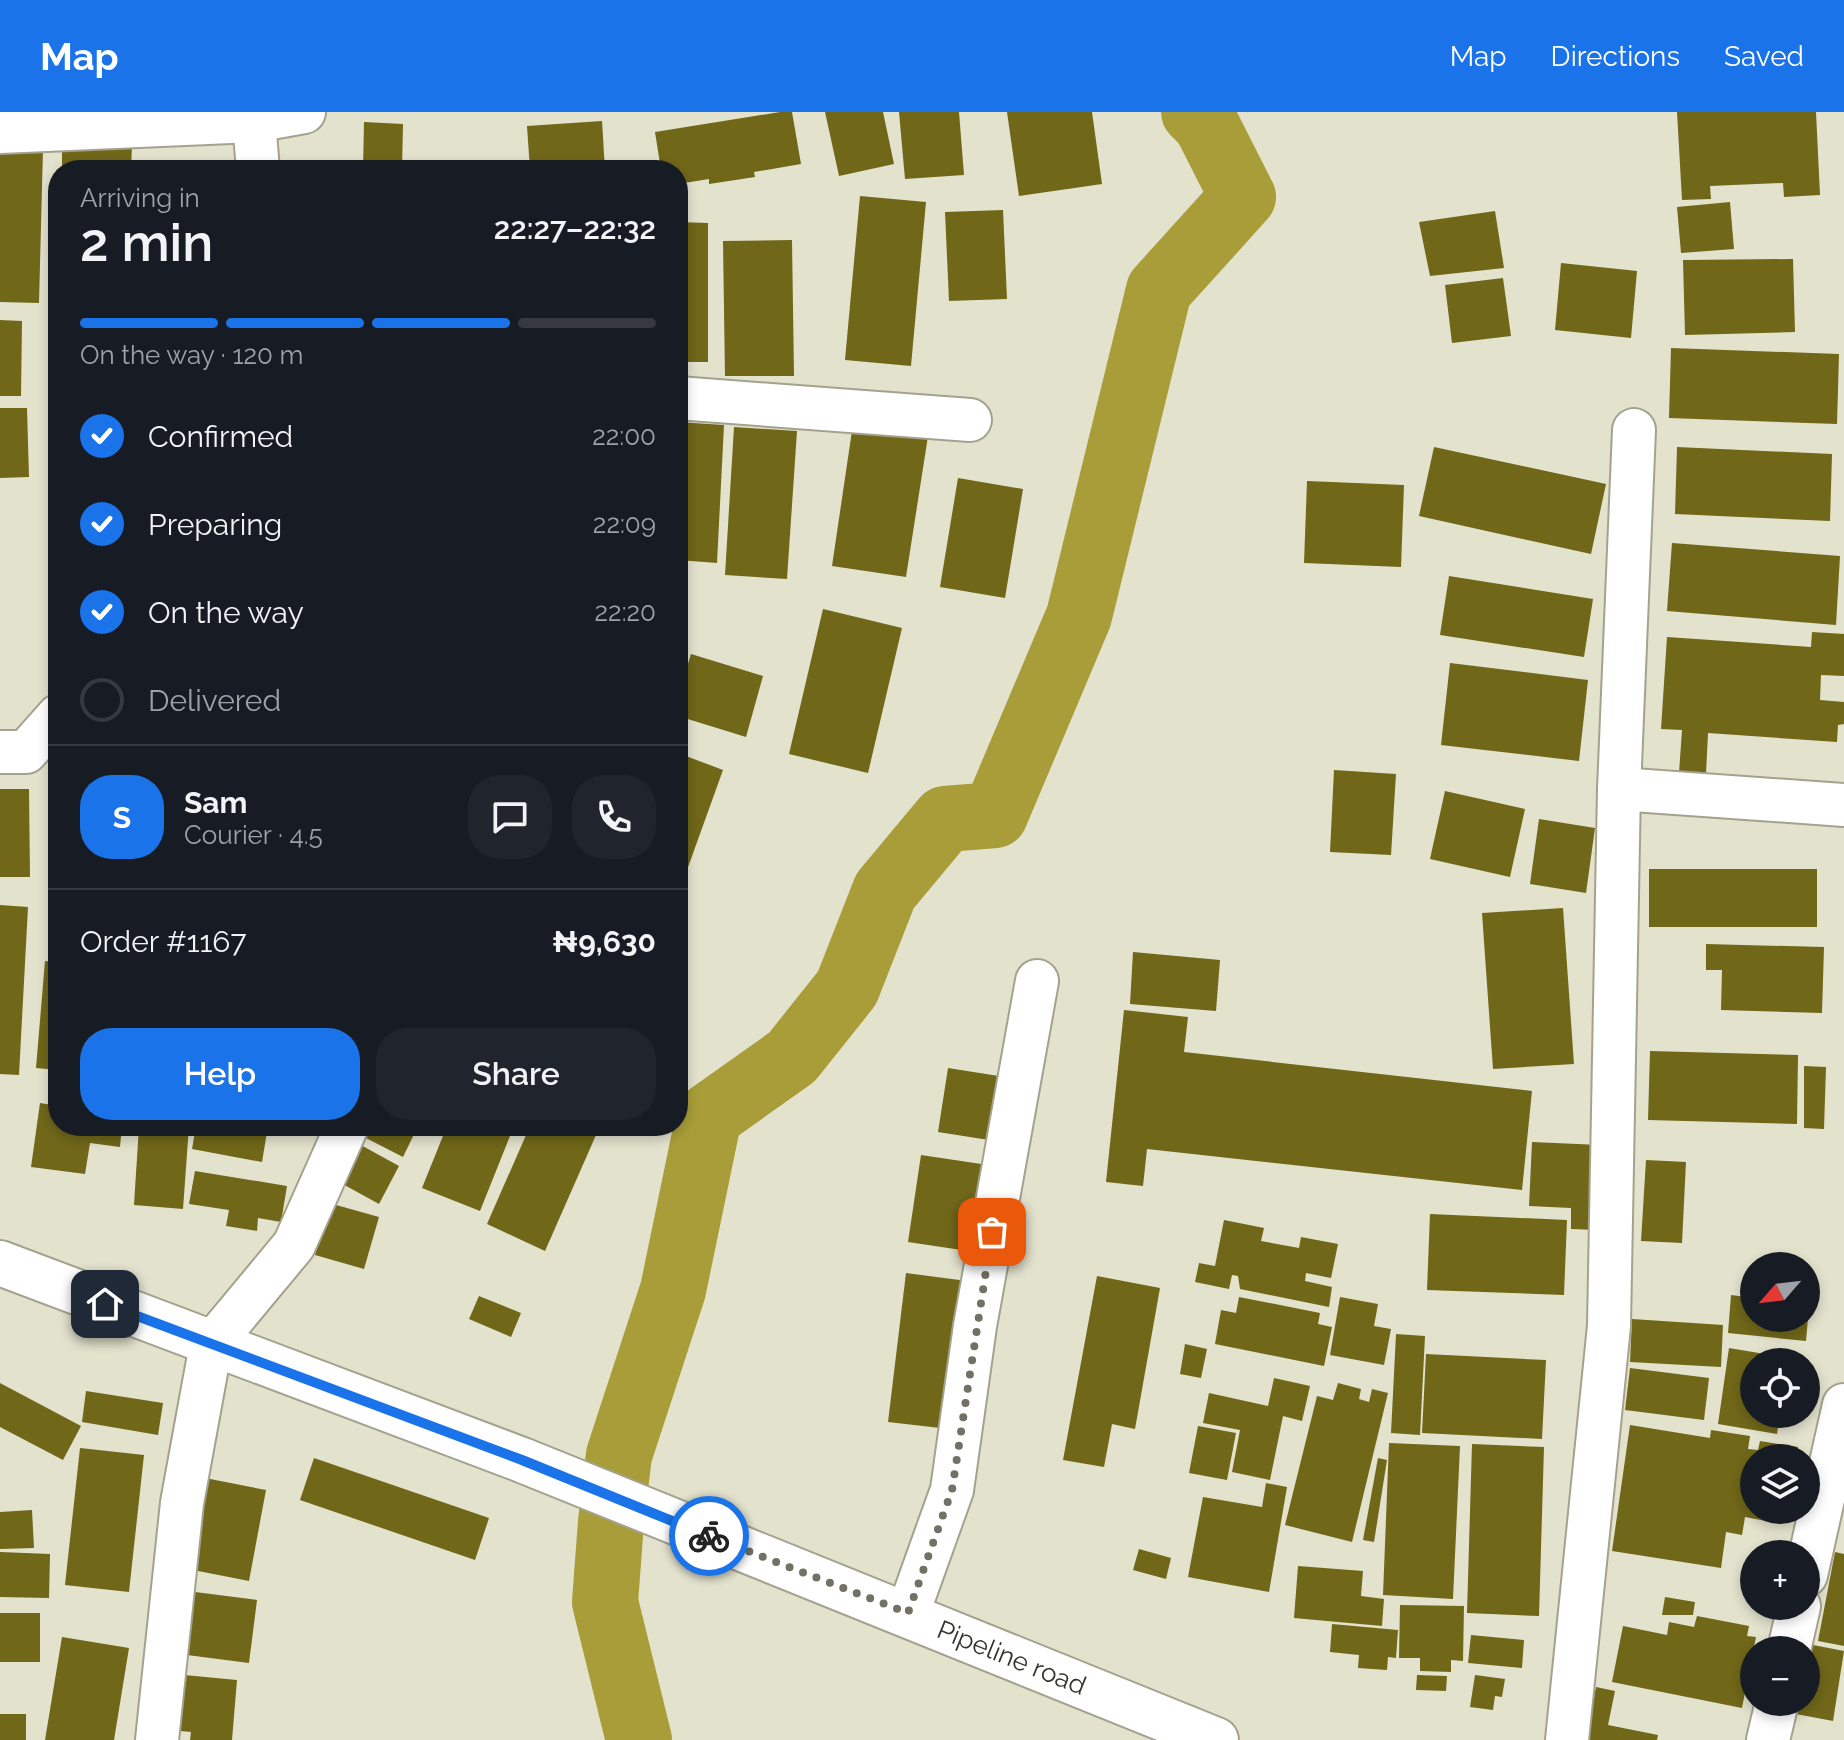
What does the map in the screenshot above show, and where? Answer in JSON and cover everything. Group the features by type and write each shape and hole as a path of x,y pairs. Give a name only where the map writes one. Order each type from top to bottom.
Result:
{"main road":[{"name":"Pipeline road","path":"0,1263 522,1460 908,1613 1208,1738"}],"street":[{"path":"0,132 254,121 304,112"},
{"path":"254,121 257,160"},
{"path":"688,399 970,420"},
{"path":"1567,1740 1609,1326 1619,789 1634,430"},
{"path":"0,752 26,752 48,727"},
{"path":"1619,789 1844,805"},
{"path":"908,1613 952,1490 975,1326 1037,981"},
{"path":"157,1740 182,1503 211,1345 294,1245 343,1136"},
{"path":"1814,1540 1844,1405"},
{"path":"1768,1740 1774,1716"}],"building":[{"path":"792,112 801,164 754,172 755,177 709,184 709,179 688,182 688,160 659,160 655,132"},
{"path":"825,112 883,112 894,164 839,176"},
{"path":"899,112 959,112 964,175 905,179"},
{"path":"1007,112 1092,112 1102,184 1019,196"},
{"path":"1677,112 1816,112 1820,195 1784,197 1783,183 1710,186 1711,199 1682,200"},
{"path":"602,121 604,160 529,160 527,126"},
{"path":"364,122 403,124 402,160 363,160"},
{"path":"62,144 132,145 131,160 62,160"},
{"path":"0,148 43,149 39,303 0,302"},
{"path":"860,196 926,202 911,366 845,360"},
{"path":"1730,202 1734,249 1681,253 1677,207"},
{"path":"1003,210 1007,299 949,301 945,212"},
{"path":"1495,211 1504,268 1430,276 1419,222"},
{"path":"688,222 708,223 708,362 688,362"},
{"path":"792,240 794,376 725,376 723,241"},
{"path":"1793,259 1795,332 1685,335 1683,260"},
{"path":"1561,263 1637,271 1631,338 1555,330"},
{"path":"1503,278 1511,336 1452,343 1445,285"},
{"path":"0,320 22,321 21,396 0,396"},
{"path":"1671,348 1839,354 1837,424 1669,418"},
{"path":"0,408 27,408 29,477 0,478"},
{"path":"688,423 724,425 717,563 688,561"},
{"path":"853,424 928,436 906,577 832,566"},
{"path":"734,427 797,431 787,579 725,575"},
{"path":"1434,447 1606,484 1591,554 1419,516"},
{"path":"1677,447 1832,454 1830,521 1675,514"},
{"path":"958,478 1023,489 1005,598 940,587"},
{"path":"1307,481 1404,485 1401,567 1304,563"},
{"path":"1672,543 1840,556 1836,625 1667,611"},
{"path":"1449,576 1593,599 1584,657 1440,635"},
{"path":"823,609 902,628 868,773 789,754"},
{"path":"1812,632 1844,634 1844,676 1821,675 1820,700 1844,702 1844,724 1838,725 1837,742 1708,733 1706,774 1679,773 1682,730 1661,729 1667,637 1811,647"},
{"path":"691,654 763,676 746,737 688,719 688,664"},
{"path":"1450,663 1588,680 1579,761 1441,745"},
{"path":"688,757 723,770 688,867"},
{"path":"1334,770 1396,774 1391,855 1330,852"},
{"path":"0,789 29,789 30,877 0,877"},
{"path":"1445,791 1525,809 1510,877 1430,859"},
{"path":"1539,819 1595,828 1586,893 1530,884"},
{"path":"1649,869 1817,869 1817,927 1649,927"},
{"path":"0,905 28,907 19,1075 0,1074"},
{"path":"1563,908 1574,1064 1493,1069 1482,913"},
{"path":"1706,944 1824,947 1822,1013 1721,1010 1722,970 1706,970"},
{"path":"1133,952 1220,960 1216,1011 1130,1004"},
{"path":"45,961 48,961 48,1069 36,1068"},
{"path":"1124,1010 1188,1017 1184,1052 1532,1091 1522,1190 1147,1149 1143,1186 1106,1182"},
{"path":"1650,1051 1798,1055 1797,1124 1648,1120"},
{"path":"1804,1066 1826,1067 1824,1129 1804,1128"},
{"path":"948,1068 1005,1077 995,1141 938,1132"},
{"path":"40,1103 48,1104 48,1136 121,1136 120,1147 90,1143 85,1174 31,1167"},
{"path":"138,1136 188,1136 183,1209 134,1205"},
{"path":"194,1136 266,1136 262,1162 192,1149"},
{"path":"362,1136 413,1136 403,1157"},
{"path":"443,1136 510,1136 480,1211 422,1188"},
{"path":"526,1136 596,1136 545,1251 487,1224"},
{"path":"1532,1142 1600,1145 1597,1230 1571,1229 1571,1208 1529,1206"},
{"path":"359,1144 399,1166 379,1204 339,1182"},
{"path":"921,1155 988,1165 975,1252 908,1242"},
{"path":"1646,1160 1686,1162 1682,1243 1641,1241"},
{"path":"195,1171 287,1186 281,1222 258,1218 257,1231 226,1226 229,1210 189,1204"},
{"path":"329,1203 379,1217 364,1269 315,1255"},
{"path":"1430,1214 1567,1220 1564,1295 1427,1290"},
{"path":"1224,1220 1264,1228 1261,1241 1299,1248 1301,1237 1338,1244 1331,1278 1306,1273 1305,1281 1332,1287 1329,1307 1240,1289 1238,1276 1232,1275 1229,1289 1195,1282 1199,1263 1215,1266"},
{"path":"906,1273 967,1281 949,1429 888,1422"},
{"path":"1097,1276 1160,1288 1135,1429 1112,1424 1104,1467 1063,1460"},
{"path":"1731,1295 1740,1296 1740,1332 1807,1332 1806,1341 1728,1333"},
{"path":"479,1296 521,1313 511,1337 469,1319"},
{"path":"1239,1297 1320,1313 1318,1324 1332,1327 1324,1366 1215,1344 1221,1310 1236,1313"},
{"path":"1340,1297 1378,1304 1374,1326 1391,1329 1384,1365 1330,1355"},
{"path":"1632,1319 1723,1325 1721,1367 1630,1362"},
{"path":"1396,1334 1425,1336 1420,1435 1391,1433"},
{"path":"1185,1344 1207,1349 1201,1378 1180,1374"},
{"path":"1729,1348 1740,1350 1740,1428 1718,1424"},
{"path":"1426,1354 1546,1360 1542,1439 1422,1433"},
{"path":"1630,1368 1709,1378 1704,1420 1625,1410"},
{"path":"1274,1378 1310,1386 1302,1421 1283,1416 1270,1480 1232,1472 1240,1430 1203,1423 1209,1393 1268,1406"},
{"path":"0,1383 81,1426 63,1460 0,1427"},
{"path":"1338,1383 1361,1389 1359,1399 1369,1402 1372,1389 1388,1393 1352,1542 1285,1525 1317,1396 1333,1400"},
{"path":"86,1391 163,1403 158,1435 82,1422"},
{"path":"1630,1425 1710,1438 1711,1430 1750,1436 1749,1444 1740,1444 1742,1535 1726,1532 1721,1568 1612,1551"},
{"path":"1198,1426 1236,1433 1227,1480 1189,1473"},
{"path":"1742,1428 1778,1428 1777,1434"},
{"path":"1389,1443 1460,1446 1453,1599 1383,1595"},
{"path":"1472,1444 1544,1447 1539,1616 1467,1613"},
{"path":"80,1448 144,1455 129,1592 65,1585"},
{"path":"314,1458 489,1518 475,1560 300,1500"},
{"path":"1378,1458 1387,1460 1374,1542 1363,1540"},
{"path":"200,1477 266,1490 249,1581 183,1568"},
{"path":"1266,1483 1287,1487 1269,1592 1188,1577 1203,1497 1262,1507"},
{"path":"32,1510 34,1548 0,1549 0,1512"},
{"path":"1139,1549 1171,1558 1166,1579 1133,1570"},
{"path":"0,1552 50,1554 49,1598 0,1597"},
{"path":"1835,1552 1844,1554 1844,1646 1820,1641"},
{"path":"1298,1566 1363,1571 1361,1596 1384,1599 1382,1626 1294,1618"},
{"path":"195,1592 257,1600 249,1663 187,1655"},
{"path":"1665,1597 1695,1602 1693,1615 1662,1615"},
{"path":"1400,1605 1464,1606 1463,1661 1451,1660 1451,1672 1420,1671 1420,1658 1399,1658"},
{"path":"0,1613 40,1613 40,1662 0,1662"},
{"path":"1697,1616 1749,1626 1747,1636 1740,1636 1740,1708 1612,1682 1623,1626 1667,1635 1669,1622 1694,1627"},
{"path":"1332,1624 1398,1630 1396,1658 1388,1657 1387,1670 1358,1668 1359,1655 1330,1652"},
{"path":"1471,1635 1524,1640 1522,1668 1468,1663"},
{"path":"62,1637 129,1648 114,1740 45,1740"},
{"path":"1820,1646 1844,1651 1833,1721 1807,1716 1820,1716"},
{"path":"174,1674 237,1680 232,1740 190,1740 191,1732 169,1730"},
{"path":"1417,1675 1447,1676 1446,1691 1416,1690"},
{"path":"1475,1675 1505,1679 1502,1697 1495,1696 1493,1710 1470,1707"},
{"path":"1596,1687 1615,1691 1608,1725 1658,1735 1657,1740 1586,1740"},
{"path":"0,1714 26,1714 26,1740 0,1740"}],"waterway":[{"path":"639,1740 605,1602 611,1522 619,1455 673,1290 709,1116 792,1057 847,988 885,891 945,819 995,815 1079,616 1159,290 1243,197 1206,124 1194,112"}],"way so far":[{"path":"709,1536 908,1613 952,1490 992,1232"}],"route":[{"path":"105,1304 522,1460 709,1536"}]}
